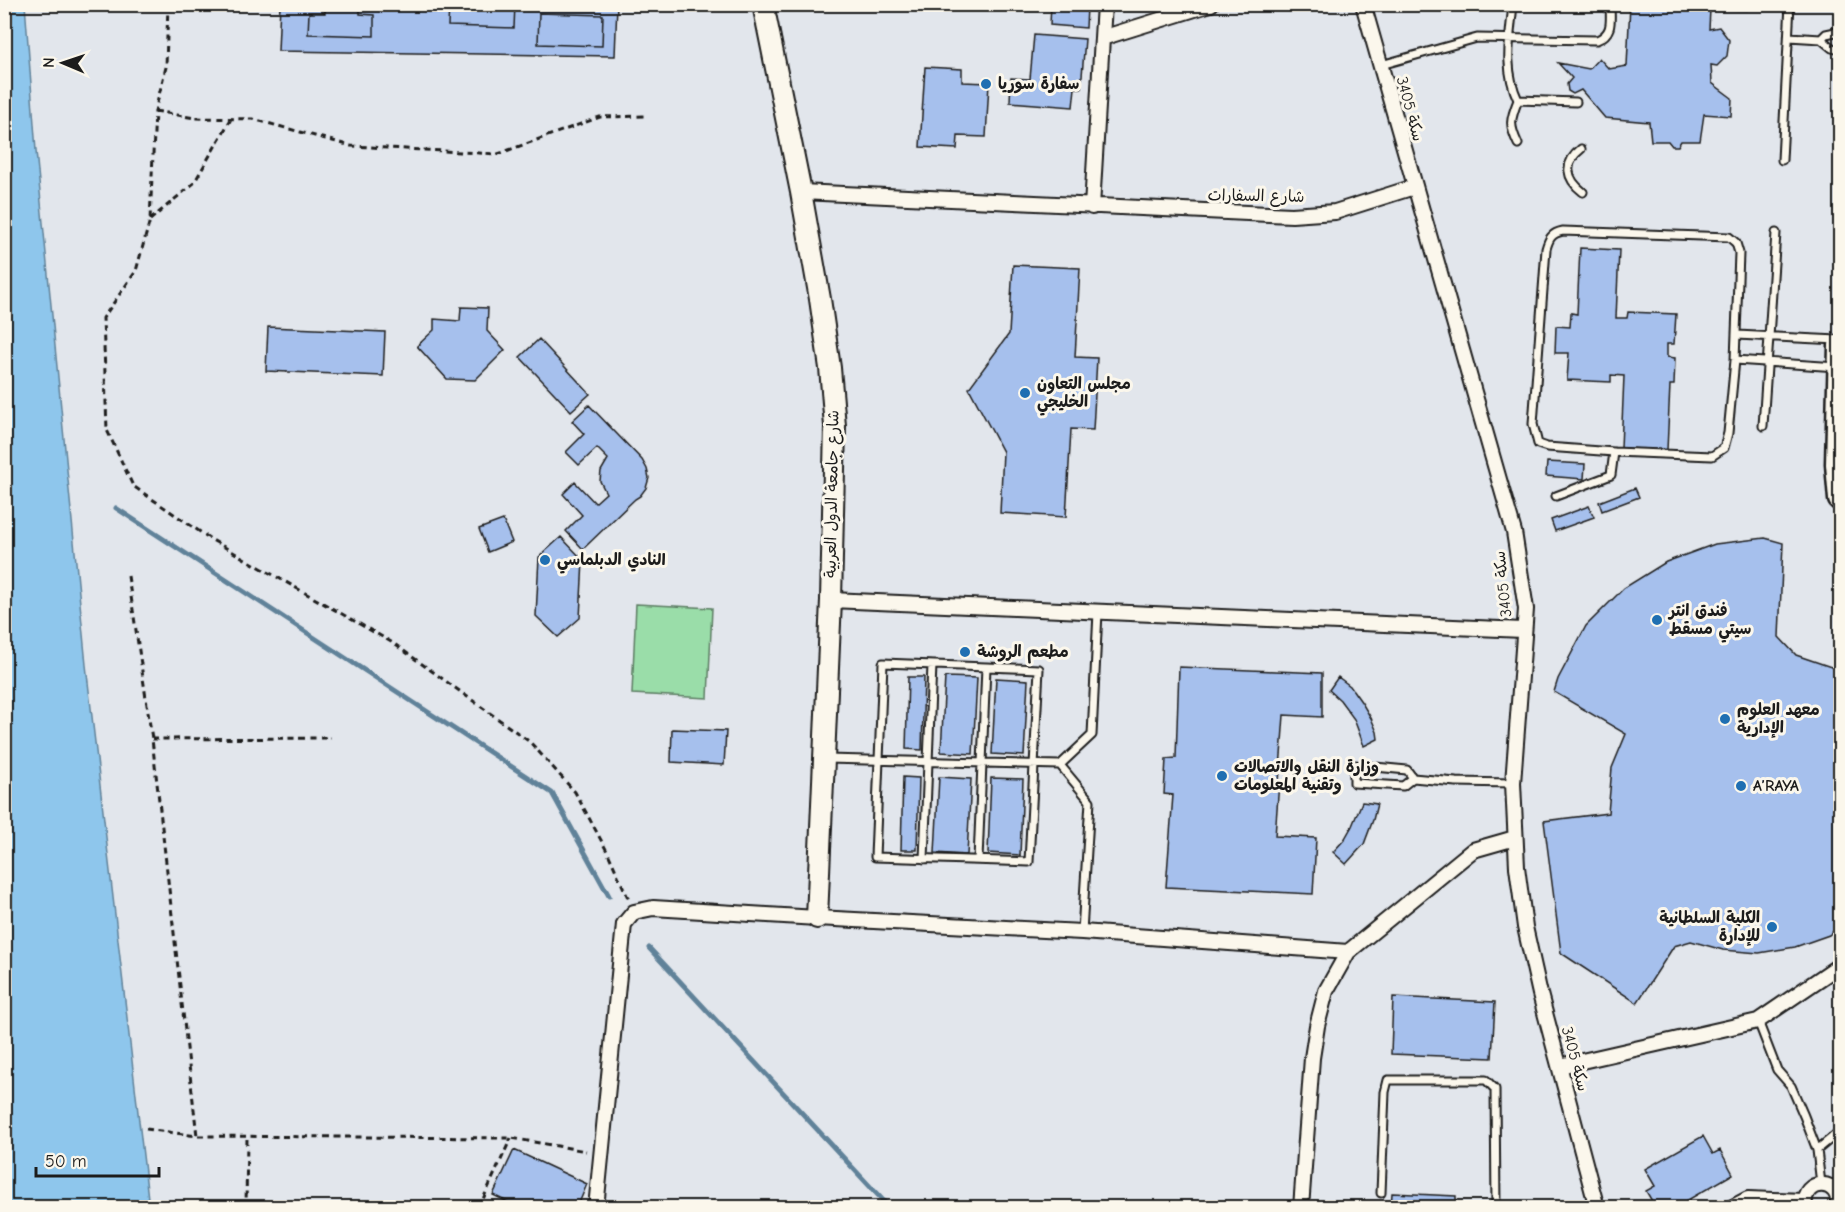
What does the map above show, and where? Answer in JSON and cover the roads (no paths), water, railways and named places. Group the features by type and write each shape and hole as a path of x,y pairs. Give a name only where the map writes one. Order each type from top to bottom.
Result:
{"main road":[{"path":"1840,357 1837,464 1840,499"}],"street":[{"name":"شارع جامعة الدول العربية","path":"763,4 801,192 825,333 836,426 818,918"},
{"path":"1092,207 1104,4"},
{"path":"1102,38 1211,4"},
{"name":"سكة 3405","path":"1363,4 1514,532 1526,609 1513,783 1517,867 1525,927 1540,994 1597,1208"},
{"name":"شارع السفارات","path":"801,192 1292,215 1335,212 1414,187"},
{"path":"831,600 1523,630"},
{"path":"1301,1208 1312,1058 1317,1026 1326,991 1348,952 1473,850 1515,838"},
{"path":"596,1208 624,924 634,912 653,908 1082,932 1348,952"},
{"path":"1560,1066 1758,1021 1840,965"},
{"path":"1731,1208 1748,1199 1805,1204 1809,1190 1821,1184 1834,1190 1839,1204"}],"lane":[{"path":"1513,4 1508,71 1511,85 1518,99 1512,114 1511,129 1518,144"},
{"path":"1381,65 1477,38 1597,40 1606,35 1610,29 1610,4"},
{"path":"1782,160 1790,4"},
{"path":"1821,39 1826,34 1840,31"},
{"path":"1789,37 1821,39 1832,48 1840,50"},
{"path":"1518,99 1576,102"},
{"path":"1581,149 1569,162 1568,170 1576,186 1583,192"},
{"path":"1556,232 1729,237 1736,243 1739,253 1737,335 1728,433 1724,448 1712,456 1614,452 1547,447 1538,444 1533,424 1546,249 1548,239 1556,232"},
{"path":"1763,426 1776,233"},
{"path":"1737,335 1840,340"},
{"path":"1735,360 1767,362 1840,357"},
{"path":"1556,496 1611,476 1614,452"},
{"path":"824,759 1060,765 1092,735 1098,612"},
{"path":"883,663 932,665 1038,669 1029,862 875,857 883,663"},
{"path":"924,859 932,665"},
{"path":"978,860 986,667"},
{"path":"1060,765 1090,801 1082,932"},
{"path":"1413,778 1407,770 1354,765 1354,783 1404,786 1413,778 1456,782 1513,783"},
{"path":"1758,1021 1778,1070 1791,1086 1817,1150 1821,1184"},
{"path":"1381,1193 1385,1092 1388,1080 1486,1080 1495,1089 1496,1208"},
{"path":"1817,1150 1840,1131"}],"water":[{"path":"25,4 36,151 86,665 149,1207 5,1207 4,5"}],"waterway":[{"path":"116,508 552,793 609,896"},
{"path":"649,948 890,1208"}],"place":[{"name":"سفارة سوريا","path":"986,84"},
{"name":"مجلس التعاون الخليجي","path":"1025,393"},
{"name":"النادي الدبلماسي","path":"545,560"},
{"name":"فندق انتر سيتي مسقط","path":"1657,620"},
{"name":"مطعم الروشة","path":"965,652"},
{"name":"معهد العلوم الإدارية","path":"1725,719"},
{"name":"وزارة النقل والاتصالات وتقنية المعلومات","path":"1222,776"},
{"name":"A’RAYA","path":"1741,786"},
{"name":"الكلية السلطانية للإدارة","path":"1772,927"}]}
